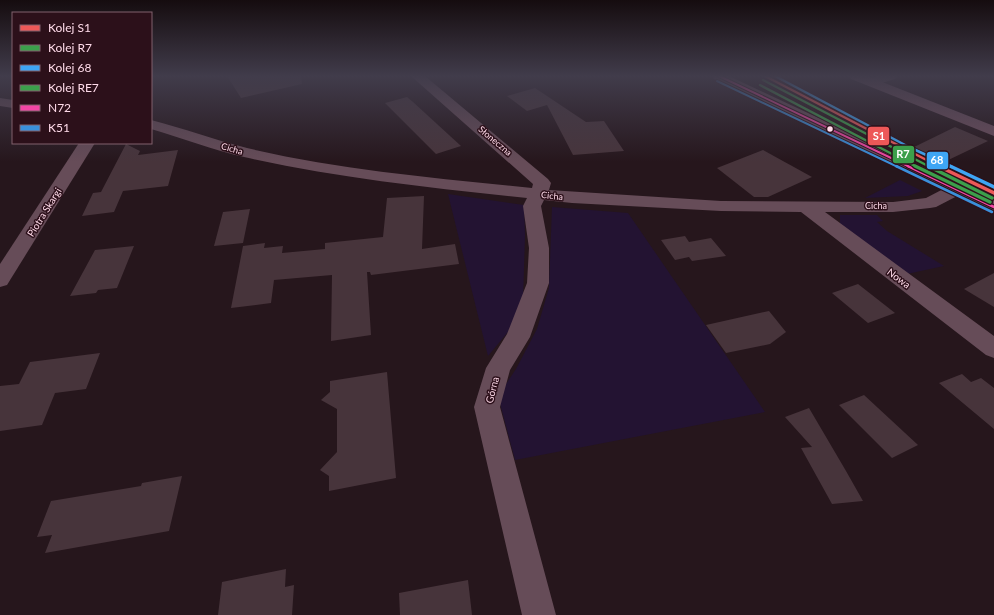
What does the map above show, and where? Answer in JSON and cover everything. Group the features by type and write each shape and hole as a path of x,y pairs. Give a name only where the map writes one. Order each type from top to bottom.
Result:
{"main road":[{"path":"779,105 994,207"},
{"path":"929,105 994,131"}],"street":[{"name":"Słoneczna","path":"452,105 541,180 542,186 538,195"},
{"name":"Cicha","path":"152,124 244,152 317,167 409,180 538,195 680,205 912,206 930,203 957,189"},
{"name":"Piotra Skargi","path":"0,280 86,144"},
{"name":"Górna","path":"538,195 532,206 539,248 538,283 518,337 498,368 487,407 539,615"},
{"name":"Nowa","path":"805,206 994,349"}],"shaded area":[{"path":"900,180 922,191 908,196 865,198"},
{"path":"448,194 524,205 525,235 523,299 508,332 488,356"},
{"path":"552,207 628,213 765,412 515,460 498,396 516,369 537,329 549,288"},
{"path":"840,215 877,215 883,221 877,222 887,231 944,266 907,274 840,224"}],"building":[{"path":"387,105 416,105 461,146 436,154"},
{"path":"519,105 560,105 586,122 604,121 624,151 573,155 547,105 527,111"},
{"path":"955,127 988,141 942,163 910,149"},
{"path":"126,144 140,151 138,155 178,150 168,186 123,191 114,212 82,216 93,193 101,192"},
{"path":"763,150 812,177 768,197 754,197 717,168"},
{"path":"424,196 422,249 455,244 459,264 371,275 370,272 367,272 371,335 331,341 332,275 274,280 271,303 231,308 243,246 265,243 264,248 283,246 282,253 325,249 325,243 383,237 387,198"},
{"path":"250,209 243,243 214,246 223,212"},
{"path":"685,236 689,242 711,238 726,256 692,261 689,257 675,260 661,240"},
{"path":"134,246 117,288 98,290 96,293 70,296 95,250"},
{"path":"994,273 994,307 964,289"},
{"path":"858,284 895,313 868,323 832,293"},
{"path":"769,311 786,332 770,344 726,353 706,325"},
{"path":"100,353 86,389 55,393 42,425 0,431 0,386 19,384 30,362"},
{"path":"387,372 396,478 329,491 329,476 320,470 337,452 337,409 321,400 330,392 330,381"},
{"path":"962,374 971,382 981,378 994,388 994,429 939,383"},
{"path":"864,395 918,445 892,458 839,405"},
{"path":"809,408 863,501 832,504 801,448 812,447 785,417"},
{"path":"182,476 169,531 45,553 52,535 37,537 51,501 141,486 142,483"},
{"path":"286,569 285,587 294,585 292,615 218,615 222,582"},
{"path":"468,580 472,615 400,615 399,593"}],"rail line":[{"name":"RE7","path":"797,105 900,159 990,202"},
{"name":"R7","path":"810,105 903,154 992,198"},
{"name":"S1","path":"819,105 905,150 994,193"},
{"name":"68","path":"829,105 907,146 994,187"}],"transit line":[{"name":"K51","path":"767,105 992,212"},
{"name":"N72","path":"779,105 994,207"}]}
